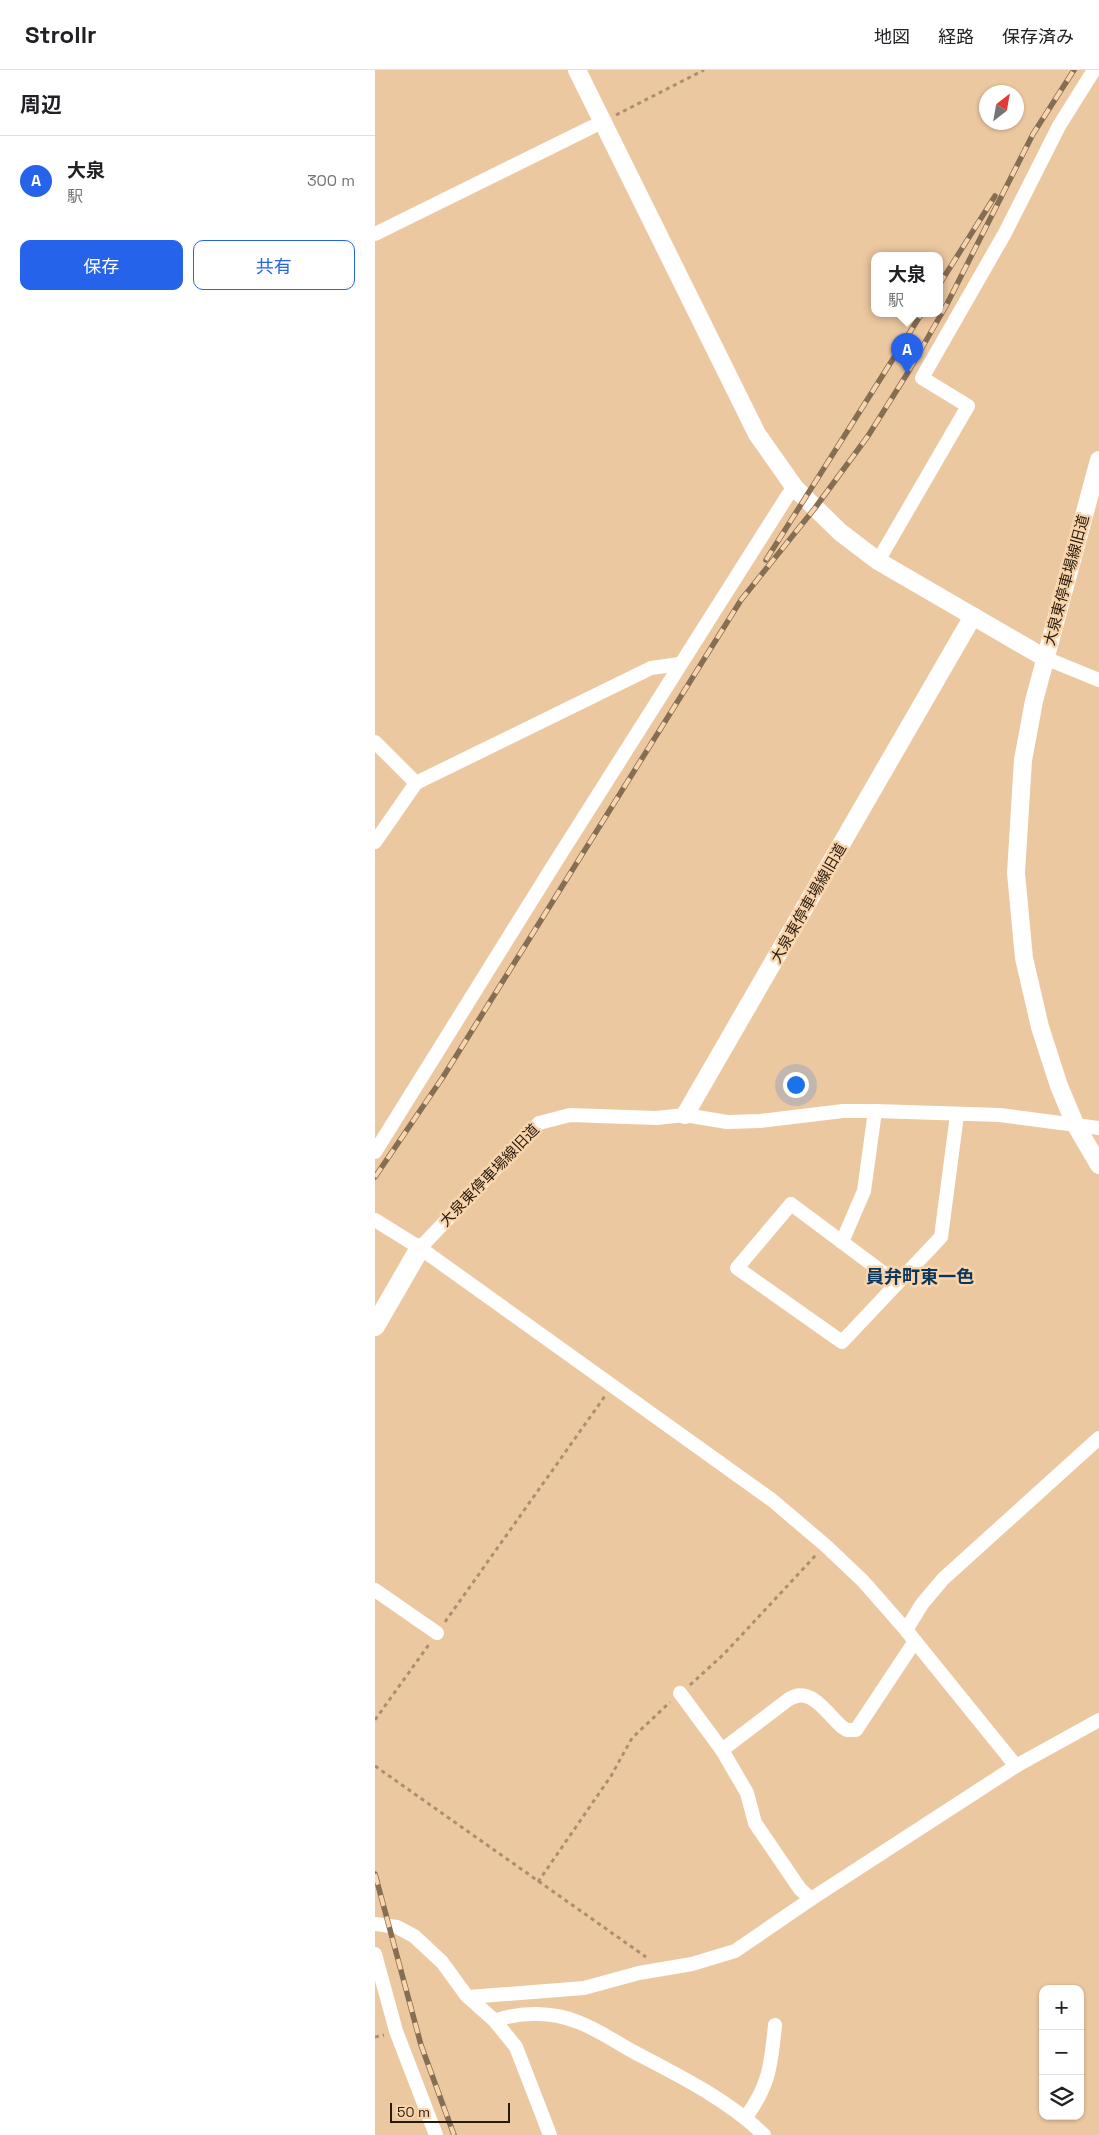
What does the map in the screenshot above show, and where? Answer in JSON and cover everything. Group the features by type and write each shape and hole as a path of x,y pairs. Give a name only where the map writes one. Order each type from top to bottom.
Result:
{"main road":[{"path":"375,1326 381,1306 419,1248"}],"street":[{"path":"577,70 757,434 795,488 840,532 878,561 973,616"},
{"path":"878,561 968,406 922,378 1005,233 1059,126 1094,70"},
{"path":"375,234 602,122"},
{"name":"大泉東停車場線旧道","path":"419,1248 534,1127 545,1120 570,1115 656,1118 685,1115 973,616 1045,658 1099,460"},
{"path":"375,1152 680,664 788,495 795,488"},
{"path":"1099,680 1045,658 1023,760 1016,873 1024,958 1040,1027 1059,1086 1075,1124 1099,1164"},
{"path":"375,842 416,783 651,668 680,664"},
{"path":"375,742 416,783"},
{"path":"685,1115 727,1122 760,1121 843,1111 875,1111 1000,1115 1099,1128"},
{"path":"842,1242 864,1191 875,1111"},
{"path":"897,1283 791,1204 737,1268 842,1342 941,1237 957,1115"},
{"path":"375,1220 419,1248 772,1500 863,1581 906,1630 1016,1766"},
{"path":"906,1630 922,1604 943,1579 1099,1438"},
{"path":"375,1590 437,1633"},
{"path":"722,1750 789,1699 801,1694 812,1698 842,1727 847,1730 856,1730 915,1641"},
{"path":"680,1693 722,1750 747,1793 755,1823 800,1889 811,1898"},
{"path":"468,1997 567,1991 720,1957 735,1951 811,1898 1016,1766 1099,1720"},
{"path":"375,1924 397,1926 414,1936 442,1962 468,1997 495,2020 515,2047 544,2115 550,2135"},
{"path":"375,1954 396,2031 436,2135"},
{"path":"495,2020 504,2017 543,2014 577,2021 656,2064 746,2117 764,2135"},
{"path":"746,2117 761,2096 770,2070 775,2025"}],"path":[{"path":"602,122 704,70"},
{"path":"375,1720 612,1385"},
{"path":"375,1766 662,1970"}],"railway":[{"path":"943,311 1033,134 1074,70"},
{"path":"943,279 995,196"},
{"path":"766,560 919,317"},
{"path":"375,1177 443,1077 741,600 815,508 868,436 940,317"},
{"path":"375,1874 421,2045 454,2135"}],"place":[{"name":"大泉","path":"907,374"}],"district":[{"name":"員弁町東一色","path":"920,1276"}]}
